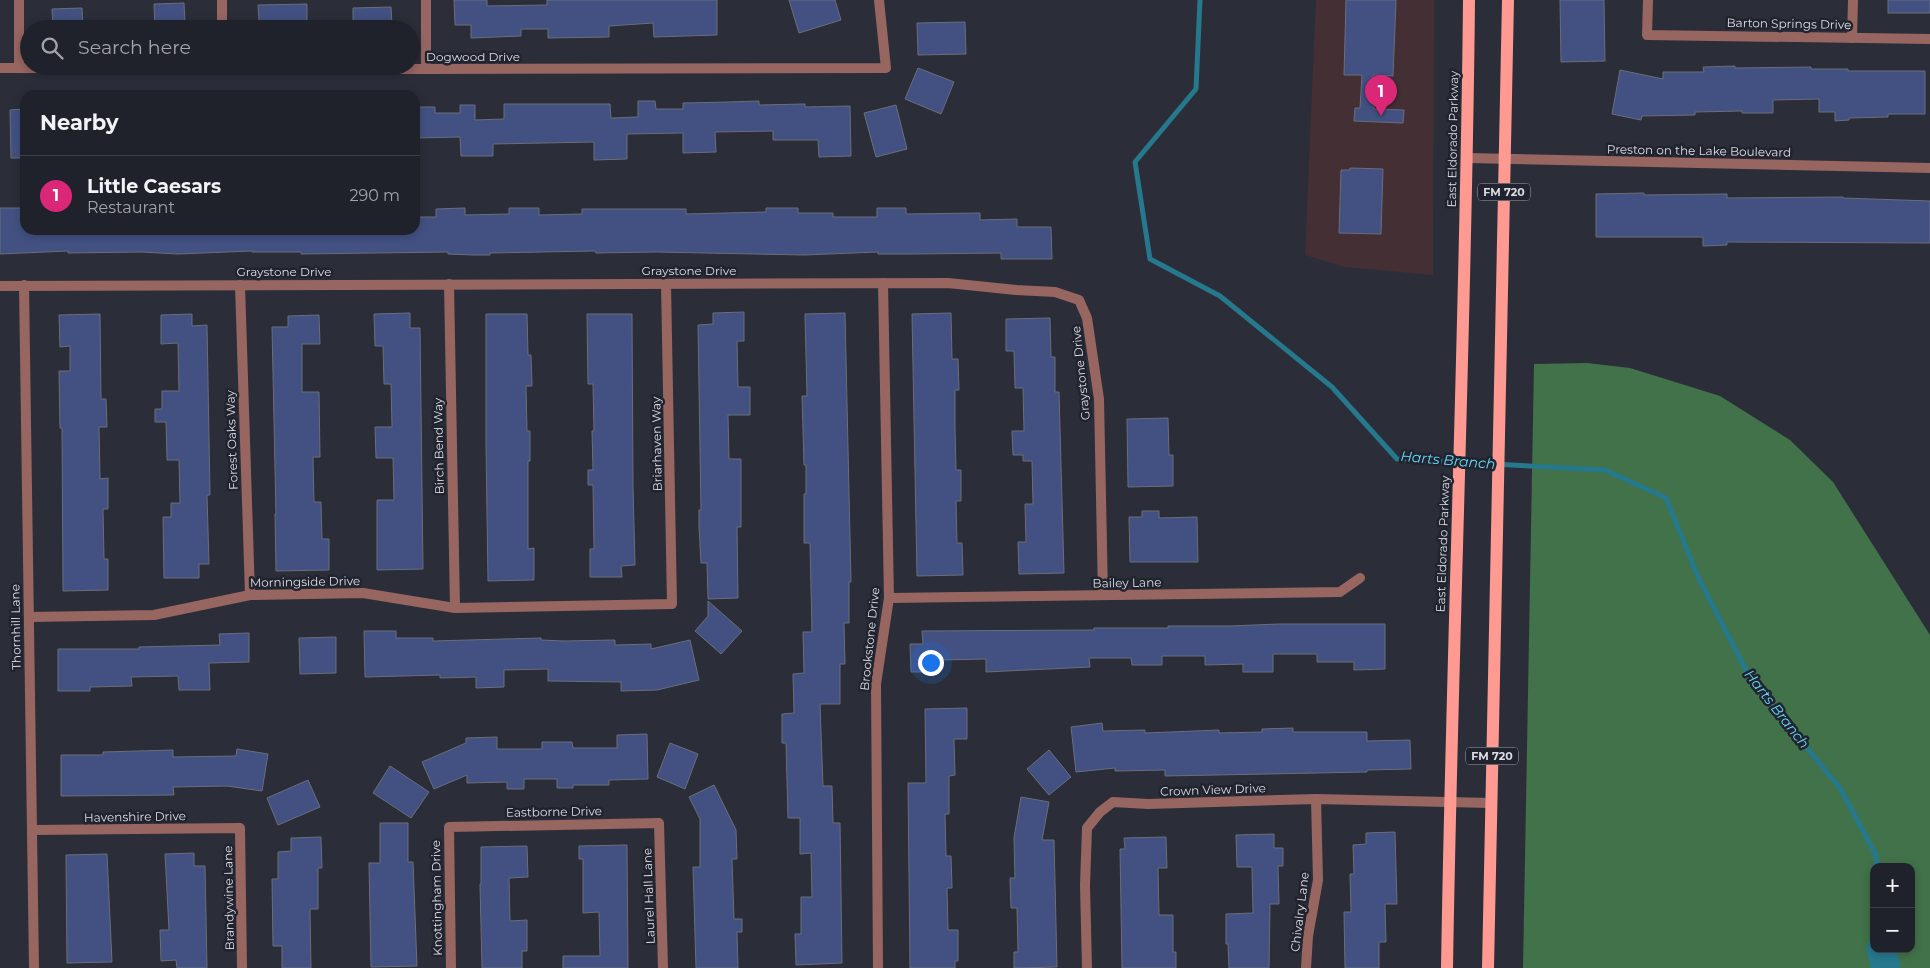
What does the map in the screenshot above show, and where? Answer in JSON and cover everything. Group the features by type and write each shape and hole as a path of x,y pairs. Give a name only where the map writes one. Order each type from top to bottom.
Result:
{"main road":[{"name":"East Eldorado Parkway","path":"1447,968 1467,158 1469,0"},
{"name":"FM 720","path":"1488,968 1508,0"}],"street":[{"path":"19,0 19,68"},
{"path":"222,0 222,20"},
{"path":"426,0 426,69"},
{"name":"Dogwood Drive","path":"420,69 886,68 879,0"},
{"name":"Barton Springs Drive","path":"1648,0 1647,34 1930,39"},
{"path":"1852,38 1853,0"},
{"name":"Dogwood Drive","path":"0,68 19,68"},
{"name":"Preston on the Lake Boulevard","path":"1467,158 1930,168"},
{"name":"Brookstone Drive","path":"878,968 876,684 889,598 884,283"},
{"name":"Graystone Drive","path":"0,286 948,283 1055,292 1079,300 1088,318 1099,399 1103,596"},
{"name":"Birch Bend Way","path":"449,284 455,608"},
{"name":"Briarhaven Way","path":"666,284 672,604"},
{"name":"Forest Oaks Way","path":"240,285 250,595"},
{"name":"Thornhill Lane","path":"24,286 34,968"},
{"name":"Bailey Lane","path":"889,598 1340,592 1360,578"},
{"name":"Morningside Drive","path":"29,617 154,614 250,595 363,593 455,608 672,604"},
{"name":"Crown View Drive","path":"1086,968 1085,886 1087,828 1100,812 1113,802 1148,804 1316,799 1491,803"},
{"name":"Chivalry Lane","path":"1306,968 1308,936 1318,880 1316,799"},
{"name":"Eastborne Drive","path":"449,827 659,823"},
{"name":"Laurel Hall Lane","path":"659,823 663,968"},
{"name":"Knottingham Drive","path":"449,827 451,968"},
{"name":"Havenshire Drive","path":"32,830 240,828"},
{"name":"Brandywine Lane","path":"240,828 242,968"}],"shaded area":[{"path":"1316,0 1434,0 1433,275 1345,267 1305,255"}],"green space":[{"path":"1587,363 1630,368 1720,396 1790,440 1833,482 1930,635 1930,968 1523,968 1534,364"}],"building":[{"path":"454,0 487,0 487,6 547,5 547,0 717,0 717,35 654,37 653,23 609,26 609,37 548,38 548,29 521,29 521,36 471,38 471,25 455,25"},
{"path":"789,0 835,0 841,20 799,33"},
{"path":"1346,0 1396,0 1393,76 1373,75 1374,109 1404,110 1403,123 1354,121 1355,108 1360,108 1362,75 1344,75"},
{"path":"1560,0 1604,0 1605,61 1561,62"},
{"path":"1888,0 1930,0 1930,13 1888,13"},
{"path":"184,3 185,20 155,20 154,4"},
{"path":"307,4 307,20 259,20 258,5"},
{"path":"391,7 392,20 353,20 353,8"},
{"path":"82,8 83,20 53,20 52,9"},
{"path":"965,22 966,54 918,55 917,23"},
{"path":"1735,66 1735,68 1811,67 1811,69 1848,69 1848,71 1925,71 1925,114 1888,114 1888,117 1849,118 1849,120 1835,121 1835,112 1819,112 1819,99 1773,100 1773,113 1742,113 1742,111 1695,112 1695,115 1642,116 1641,120 1612,114 1620,70 1663,79 1663,72 1704,72 1703,67"},
{"path":"918,68 954,82 941,114 905,99"},
{"path":"638,101 655,101 656,109 683,109 683,103 759,101 759,105 805,104 805,107 850,106 851,156 819,157 818,140 773,140 773,131 715,132 716,152 683,153 683,133 627,134 627,159 594,160 594,142 493,144 493,156 461,156 460,137 420,138 420,107 435,107 435,113 460,113 460,105 475,105 475,120 504,119 504,104 610,104 611,118 638,117"},
{"path":"896,105 907,149 876,157 864,113"},
{"path":"20,109 20,158 11,158 10,110"},
{"path":"1350,168 1383,169 1381,234 1339,233 1341,170 1350,170"},
{"path":"1644,193 1644,195 1727,194 1727,198 1843,197 1930,201 1930,243 1727,242 1727,245 1703,246 1703,237 1596,237 1596,194"},
{"path":"0,208 20,208 20,235 420,235 420,217 436,217 436,209 465,208 465,215 509,214 509,208 539,208 539,215 582,214 582,209 686,209 686,214 766,212 766,208 798,208 798,213 833,213 833,217 877,217 877,208 906,208 906,214 980,213 980,220 1017,219 1017,227 1051,227 1052,259 1001,259 1001,253 878,254 878,252 804,255 656,252 596,253 595,251 473,255 448,254 448,252 301,254 301,252 252,251 178,254 141,252 68,253 68,251 0,254"},
{"path":"744,312 744,341 737,341 738,387 750,387 750,415 728,415 729,459 741,459 741,527 737,527 738,598 708,599 707,563 701,563 699,527 699,510 701,510 698,325 713,324 713,313"},
{"path":"410,313 410,328 420,328 423,569 377,570 377,500 394,500 393,458 376,458 375,427 392,427 391,384 384,384 383,346 375,346 374,314"},
{"path":"845,313 851,582 849,582 849,623 844,623 845,664 840,664 840,704 820,704 823,786 832,786 833,823 840,823 842,963 796,965 795,934 801,934 801,897 812,897 811,853 800,854 800,818 788,818 786,743 782,743 782,714 794,713 793,674 804,673 803,632 812,632 810,543 804,543 806,465 804,465 802,396 807,396 805,314"},
{"path":"951,313 952,359 958,359 959,390 955,390 955,427 956,470 961,470 961,501 956,501 957,543 962,543 963,575 917,576 912,314"},
{"path":"100,314 101,399 106,399 107,427 99,427 100,479 108,478 108,509 103,509 104,559 108,559 108,590 63,591 62,428 60,428 59,371 70,371 70,346 60,347 59,315"},
{"path":"192,314 192,326 207,325 210,495 207,495 209,564 199,564 199,578 164,578 163,517 171,517 171,503 180,503 179,460 167,460 166,422 155,422 155,409 162,409 162,391 179,391 178,343 161,344 161,315"},
{"path":"486,314 527,314 528,355 531,355 532,386 526,386 527,431 530,431 528,549 534,548 534,580 488,581"},
{"path":"587,314 632,314 635,565 621,566 622,577 590,577 590,549 594,549 593,485 588,485 588,470 593,470 592,431 594,431 593,384 588,384"},
{"path":"319,315 320,344 302,344 302,392 319,392 320,457 313,457 314,502 321,502 322,539 329,539 329,570 276,571 272,327 288,327 288,316"},
{"path":"1050,318 1051,357 1055,357 1055,392 1059,392 1064,573 1019,574 1018,542 1026,542 1025,504 1033,504 1032,461 1023,461 1023,455 1013,455 1012,431 1024,431 1023,388 1015,388 1014,351 1006,351 1006,319"},
{"path":"1168,418 1169,455 1173,455 1173,486 1128,487 1127,419"},
{"path":"1142,511 1159,511 1159,518 1197,517 1198,562 1130,562 1129,517 1142,517"},
{"path":"708,601 742,631 721,654 695,631 708,616"},
{"path":"1385,624 1385,669 1354,670 1354,662 1317,662 1317,654 1273,654 1273,672 1243,672 1243,664 1205,665 1205,656 1162,656 1162,665 1132,665 1131,658 1089,658 1090,667 986,672 986,659 939,660 939,672 911,672 910,644 923,644 922,631 1094,630 1094,628 1168,628 1168,626"},
{"path":"364,631 396,631 396,638 433,638 433,641 541,638 541,640 564,641 615,640 615,645 651,644 651,649 690,640 699,680 657,690 621,691 621,682 548,681 548,669 504,670 504,687 476,688 476,677 440,678 440,675 365,677"},
{"path":"249,633 249,662 209,663 210,690 179,690 178,676 131,677 132,686 90,687 90,691 58,691 58,649 139,649 139,647 220,645 219,634"},
{"path":"336,637 336,673 300,674 299,638"},
{"path":"967,708 967,739 954,739 955,775 949,776 949,814 945,814 946,856 951,856 952,888 947,888 948,930 958,930 958,961 955,961 955,968 910,968 908,783 926,783 925,709"},
{"path":"1102,723 1103,731 1145,730 1145,733 1219,730 1219,733 1262,732 1262,729 1293,728 1293,732 1367,732 1367,741 1410,740 1411,769 1367,770 1367,772 1165,776 1165,770 1115,771 1115,768 1076,772 1071,727"},
{"path":"647,734 648,779 609,780 609,785 573,785 573,788 557,788 557,779 524,779 524,789 507,789 507,782 467,783 467,775 434,789 422,762 466,743 466,738 497,737 497,749 542,749 542,742 572,742 573,748 617,748 617,735"},
{"path":"670,743 698,754 685,789 657,777"},
{"path":"237,749 268,754 262,791 227,786 173,787 174,795 61,796 61,755 103,755 103,752 173,750 173,757 236,756"},
{"path":"1049,750 1071,777 1049,795 1027,769"},
{"path":"390,766 429,792 411,818 373,793"},
{"path":"308,780 320,807 278,825 267,798"},
{"path":"714,785 736,830 737,859 732,859 734,919 742,919 742,932 737,932 738,968 696,968 693,867 700,867 700,819 689,797"},
{"path":"1021,797 1049,802 1042,840 1054,840 1057,967 1014,968 1014,952 1018,952 1017,908 1011,908 1010,878 1015,878 1014,838"},
{"path":"380,823 408,823 408,862 413,862 417,966 371,967 369,863 380,863"},
{"path":"1395,832 1397,904 1385,904 1386,942 1379,942 1379,968 1345,968 1344,912 1351,912 1350,874 1354,874 1353,845 1366,844 1366,833"},
{"path":"1274,834 1274,848 1283,848 1283,866 1278,866 1279,904 1270,904 1269,968 1229,968 1228,944 1226,944 1226,914 1253,913 1252,867 1237,867 1236,835"},
{"path":"321,837 322,868 318,868 318,909 310,909 311,968 282,968 282,946 273,946 272,879 278,879 278,852 291,851 291,838"},
{"path":"1166,837 1167,868 1158,868 1159,915 1173,915 1173,952 1176,952 1176,968 1122,968 1120,849 1125,849 1124,838"},
{"path":"627,845 628,968 563,968 563,956 600,956 599,912 583,913 583,859 579,859 579,846"},
{"path":"527,846 528,877 509,878 510,921 527,920 527,951 522,951 522,968 482,968 481,847"},
{"path":"194,853 194,866 205,866 207,968 177,968 176,960 161,961 160,930 169,930 165,854"},
{"path":"107,854 112,962 67,963 66,855"}],"waterway":[{"name":"Harts Branch","path":"1200,0 1196,89 1135,162 1150,259 1220,296 1332,387 1397,459 1605,470 1666,498 1698,577 1751,680 1840,788 1876,855 1877,863"},
{"name":"Harts Branch","path":"1882,953 1886,968"}],"place":[{"name":"Little Caesars","path":"1381,116"}]}
